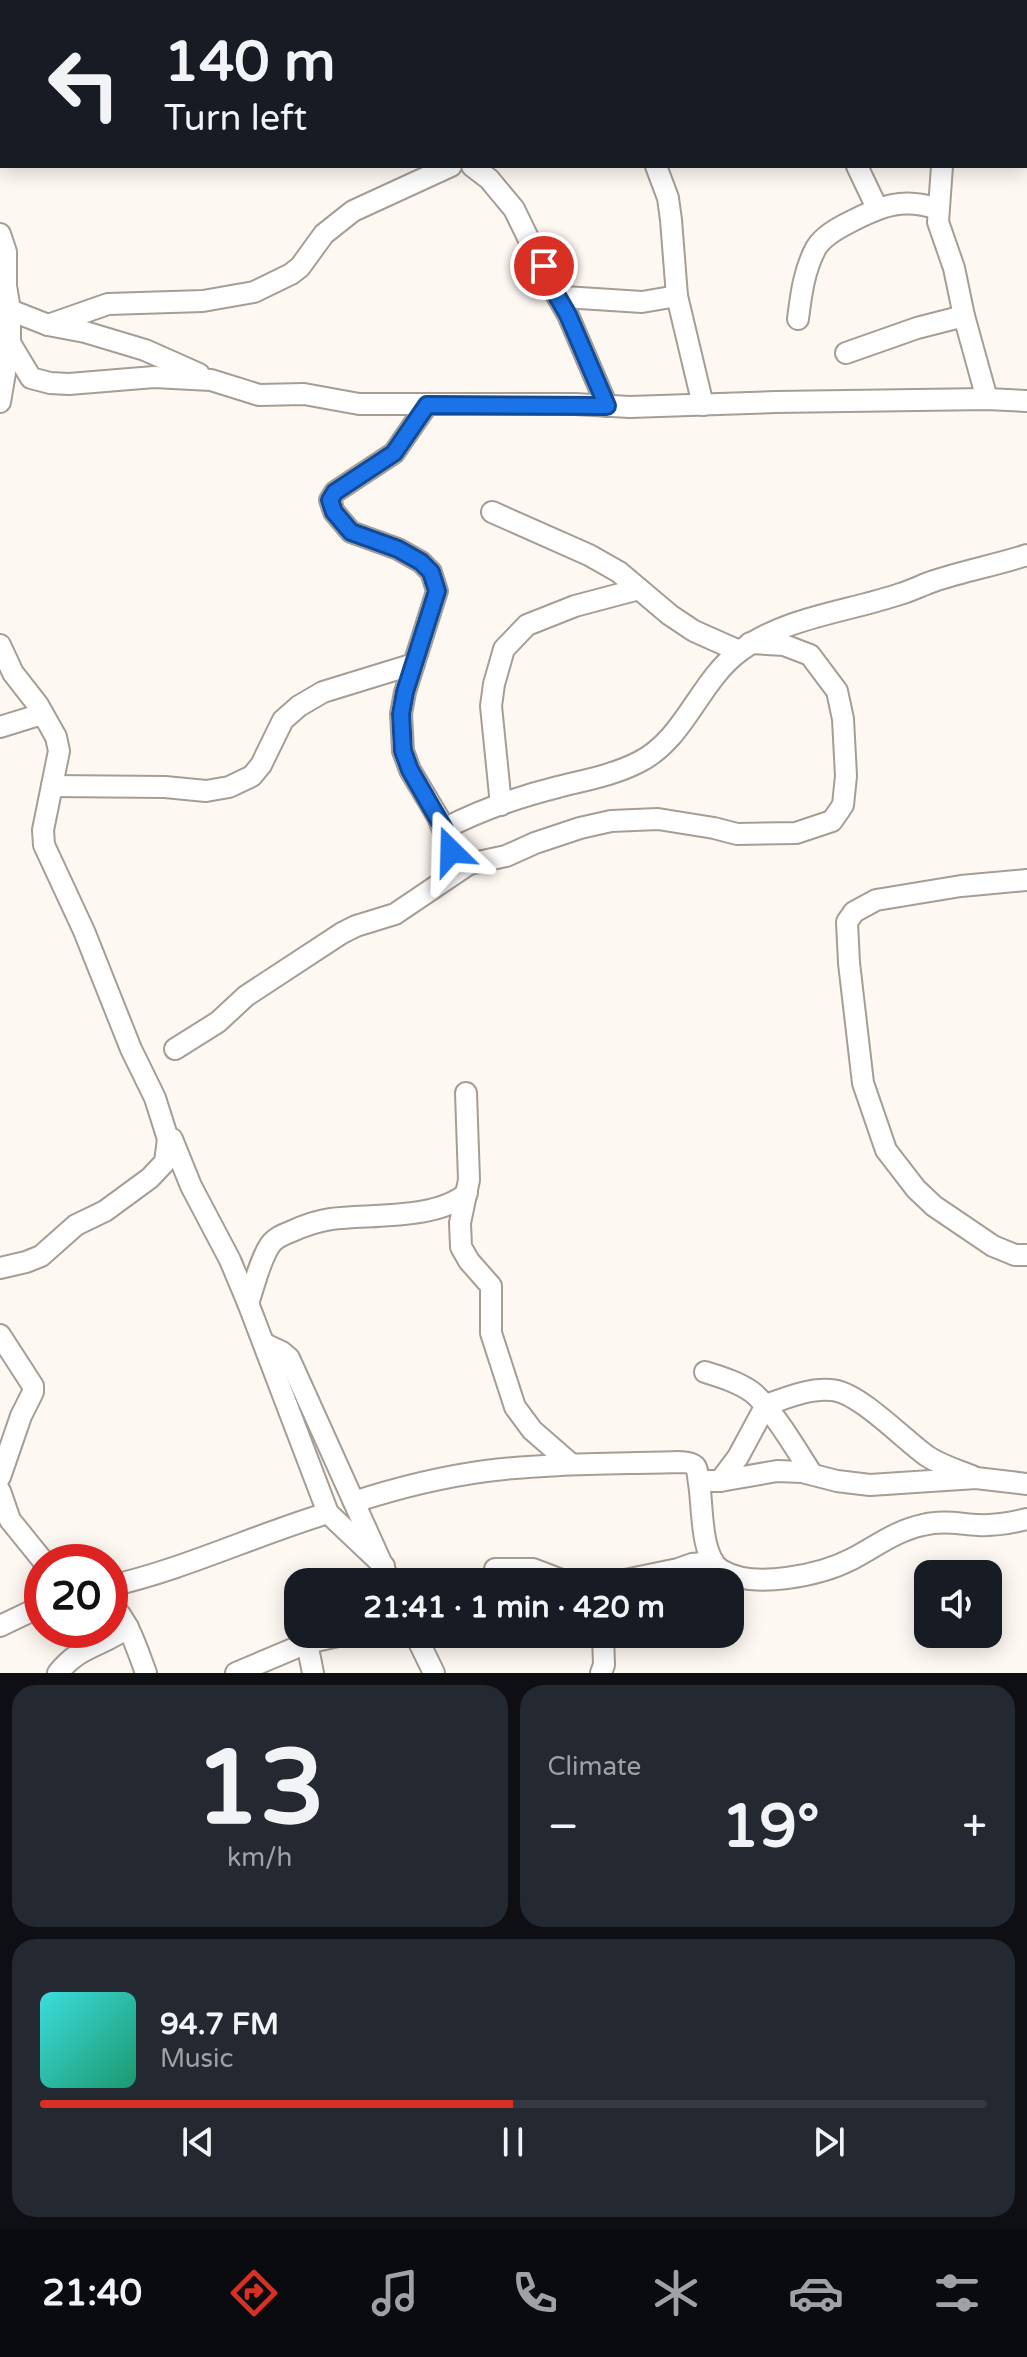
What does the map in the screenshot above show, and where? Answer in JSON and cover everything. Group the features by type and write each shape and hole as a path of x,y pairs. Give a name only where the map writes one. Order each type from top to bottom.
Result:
{"street":[{"path":"48,325 108,304 203,301 254,292 300,267 324,234 353,211 447,168"},
{"path":"475,168 489,179 514,209 568,315 607,406"},
{"path":"657,168 668,198 677,296 703,405"},
{"path":"858,168 877,208"},
{"path":"942,168 938,222 954,268 987,399"},
{"path":"798,319 802,283 817,246 829,234 877,208 902,203 938,209"},
{"path":"0,234 6,252 10,310 10,343 1,400"},
{"path":"564,297 642,302 677,296"},
{"path":"10,310 48,325 85,332 145,350 211,380 259,395 304,394 359,404 607,406 987,399 1027,401"},
{"path":"846,353 917,328 964,316"},
{"path":"10,343 31,378"},
{"path":"1,400 13,385 31,378 69,384 154,377 211,380"},
{"path":"427,405 394,453 335,492 330,500 334,512 351,532 398,549 421,562 431,572 437,591 405,692 401,714 403,751 410,770 444,829 453,855 469,864"},
{"path":"175,1049 218,1022 246,996 342,933 395,914 469,864 506,856 550,838 611,821 658,819 737,834 796,833 832,821 843,805 846,776 843,719 837,691 810,655 784,645 744,647 694,631 619,572 589,555 492,512"},
{"path":"444,829 483,810 529,794 624,769 642,761 673,735 713,680 744,647 793,624 1027,555"},
{"path":"501,805 491,706 504,649 527,625 575,606 639,589"},
{"path":"0,645 13,673 38,705 56,737 59,751 43,830 44,845 155,1098 168,1139 165,1162 150,1178 105,1211 76,1225 41,1256 0,1268"},
{"path":"52,786 165,787 206,791 229,787 252,776 261,765 283,720 299,706 323,692 414,664"},
{"path":"0,727 42,714"},
{"path":"1027,880 961,886 876,900 854,912 847,922 863,1083 889,1156 916,1189 961,1226 993,1246 1015,1255 1027,1255"},
{"path":"466,1093 469,1165 460,1223 461,1247 491,1286 491,1333 512,1400 532,1430 571,1464"},
{"path":"168,1139 172,1139 191,1186 230,1260 328,1513 381,1568"},
{"path":"248,1303 271,1243 279,1237 318,1221 395,1215 442,1207 467,1193"},
{"path":"0,1335 33,1386 33,1392 21,1416 0,1477"},
{"path":"265,1344 289,1358 384,1568"},
{"path":"705,1372 735,1382 766,1405 812,1474"},
{"path":"720,1481 738,1457 766,1405 813,1391 833,1389 845,1392 934,1461 976,1478"},
{"path":"354,1502 472,1473 571,1464 687,1463 696,1467 706,1545 713,1562 722,1571 760,1581 828,1570 892,1536 926,1524 957,1522 999,1525 1027,1519"},
{"path":"699,1481 720,1481 777,1471 870,1485 976,1478 1027,1484"},
{"path":"0,1491 10,1520 29,1544"},
{"path":"128,1582 328,1513"},
{"path":"685,1568 713,1562"},
{"path":"0,1626 24,1615"},
{"path":"128,1627 146,1673"},
{"path":"58,1673 87,1648"},
{"path":"236,1673 295,1648"},
{"path":"308,1648 313,1673"},
{"path":"422,1648 434,1673"},
{"path":"601,1673 604,1648"}],"route":[{"path":"451,851 444,829 410,770 403,751 401,714 405,692 437,591 431,572 421,562 398,549 351,532 334,512 330,500 347,483 394,453 427,405 607,406 544,266"}]}
